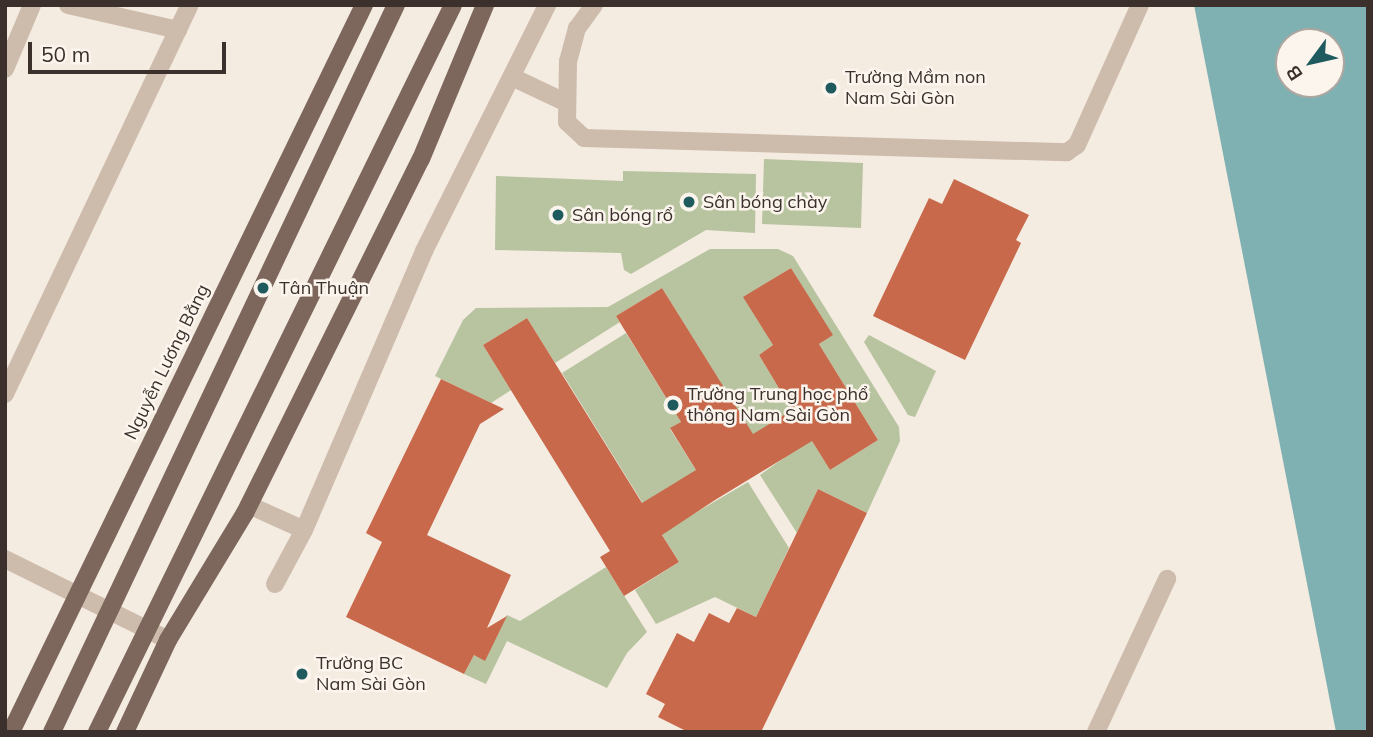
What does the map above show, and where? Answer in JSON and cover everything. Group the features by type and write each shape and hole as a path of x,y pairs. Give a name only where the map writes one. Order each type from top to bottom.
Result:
{"main road":[{"path":"52,732 112,611 396,5"},
{"path":"97,732 453,5"},
{"path":"125,732 168,640 249,505 421,159 485,5"},
{"name":"Nguyễn Lương Bằng","path":"11,732 363,8"}],"street":[{"path":"5,69 32,5"},
{"path":"68,5 178,30"},
{"path":"275,584 304,530 424,251 547,5"},
{"path":"594,5 572,41 567,103 569,125 588,138 1067,152 1077,145 1140,5"},
{"path":"5,394 190,6"},
{"path":"512,77 567,103"},
{"path":"249,505 304,530"},
{"path":"5,559 168,640"},
{"path":"1097,732 1167,579"}],"green space":[{"path":"764,159 863,163 861,228 762,224"},
{"path":"623,171 756,174 755,233 706,230 631,274 624,270 621,253 495,250 496,176 623,181"},
{"path":"710,249 778,249 793,256 899,427 900,441 867,513 818,489 797,533 760,475 811,439 830,470 878,440 819,344 832,335 791,268 744,297 773,345 759,355 804,430 775,421 757,432 753,461 732,401 662,288 616,316 620,322 555,363 527,318 483,345 511,390 491,403 435,376 463,320 476,308 608,307"},
{"path":"626,333 681,422 670,429 708,489 690,501 677,482 659,493 655,523 562,373"},
{"path":"869,335 936,371 915,417 908,415 864,342"},
{"path":"748,482 789,548 756,617 715,597 656,624 635,590 679,562 661,533"},
{"path":"606,567 647,632 627,653 607,688 507,641 486,684 464,674 474,655 485,660 507,615 520,621"}],"water":[{"path":"1194,5 1368,5 1368,732 1336,732"}],"building":[{"path":"954,179 1029,215 1016,240 1021,243 965,360 873,316 929,198 942,204"},
{"path":"791,268 833,335 819,344 878,440 830,470 812,441 715,500 662,535 679,562 624,596 600,557 610,551 483,345 527,318 642,503 696,470 670,428 681,422 616,316 662,288 753,434 792,410 759,355 773,345 743,297"},
{"path":"441,379 504,409 480,424 427,535 511,575 487,628 507,616 485,661 474,655 464,674 346,617 382,542 366,533"},
{"path":"818,489 867,513 761,732 688,732 658,717 665,704 646,694 677,633 694,642 709,613 729,623 737,608 756,617"}],"place":[{"name":"Trường Mầm non Nam Sài Gòn","path":"831,88"},
{"name":"Sân bóng chày","path":"689,202"},
{"name":"Sân bóng rổ","path":"558,215"},
{"name":"Tân Thuận","path":"263,288"},
{"name":"Trường Trung học phổ thông Nam Sài Gòn","path":"673,405"},
{"name":"Trường BC Nam Sài Gòn","path":"302,674"}]}
